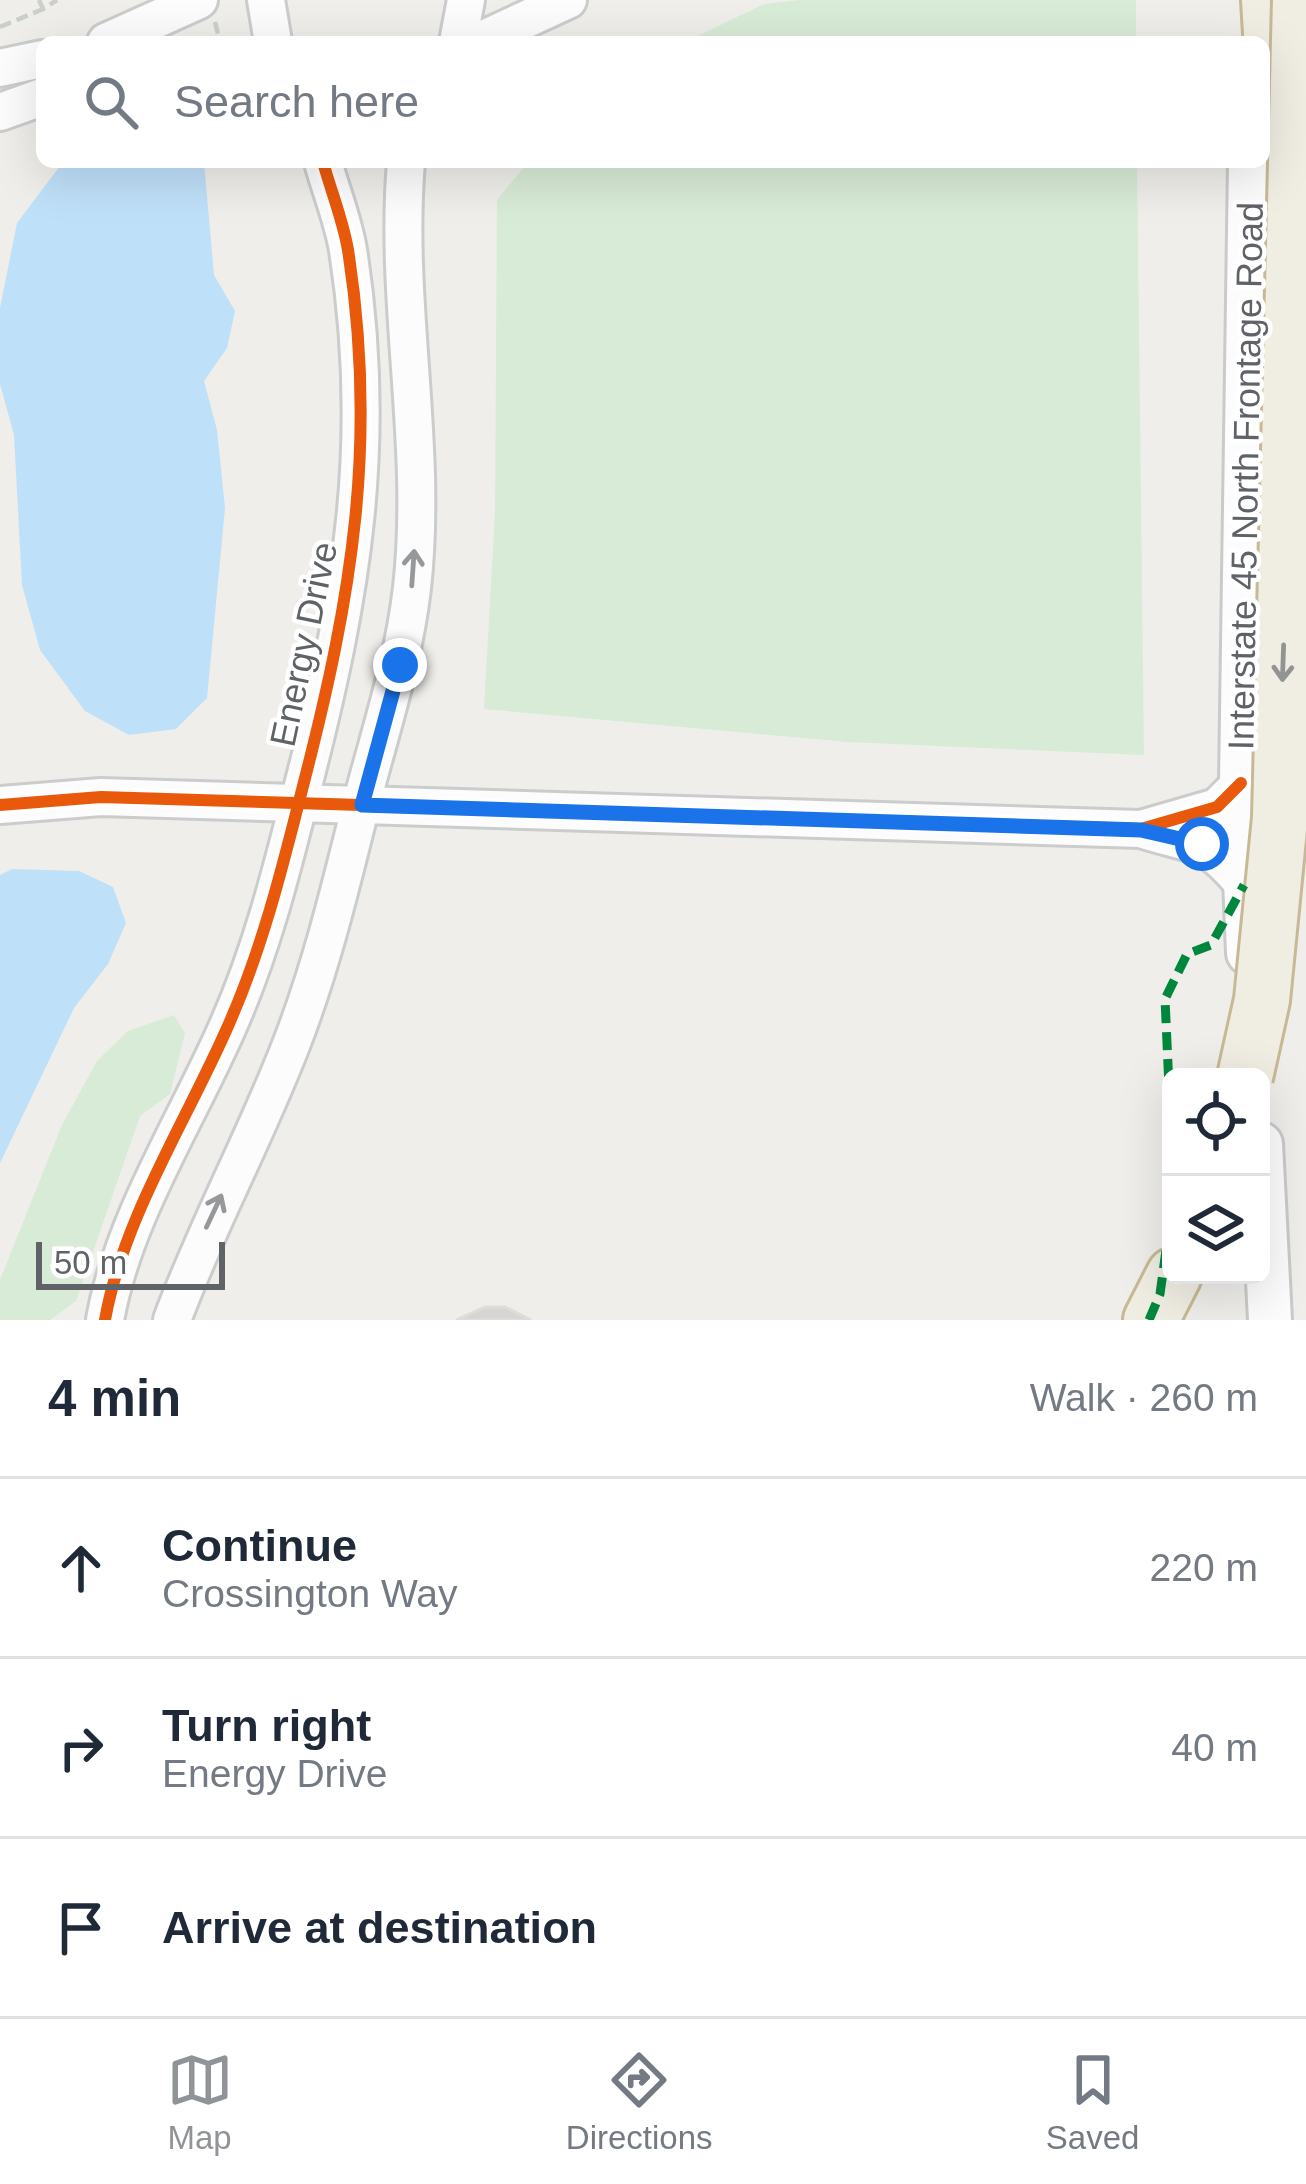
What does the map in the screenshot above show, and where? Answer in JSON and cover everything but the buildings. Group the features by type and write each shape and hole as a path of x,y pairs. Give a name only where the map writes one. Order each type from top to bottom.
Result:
{"highway":[{"path":"1270,0 1306,593"},
{"path":"1247,1068 1262,1000 1280,818 1300,0"},
{"path":"1151,1320 1169,1284"}],"main road":[{"path":"1254,36 1255,0"},
{"name":"Interstate 45 North Frontage Road","path":"1250,168 1241,783 1256,1068"},
{"path":"1263,1176 1270,1320"}],"street":[{"path":"119,36 199,0"},
{"path":"266,0 272,36"},
{"path":"459,36 466,0"},
{"path":"490,36 568,0"},
{"path":"0,68 36,60"},
{"path":"0,112 36,100"},
{"name":"Energy Drive","path":"105,1320 145,1204 244,985 272,909 340,641 361,504 362,377 347,246 325,168"},
{"path":"172,1320 206,1229 290,1047 334,922 400,665 412,586 418,476 399,239 405,168"},
{"path":"1141,830 1217,807 1241,783"},
{"path":"0,805 100,796 1141,830 1202,844 1217,853 1244,885"}],"path":[{"path":"39,0 43,8"},
{"path":"0,26 57,0"}],"green space":[{"path":"799,0 1136,0 1136,36 697,36 764,4"},
{"path":"523,168 1137,168 1144,755 848,742 484,709 495,513 497,200"},
{"path":"174,1015 185,1033 170,1094 140,1116 76,1301 50,1320 0,1320 0,1280 62,1125 97,1061 128,1031"}],"water":[{"path":"58,168 205,168 214,275 235,311 227,348 204,381 217,430 225,508 207,698 176,729 129,735 85,711 40,650 22,585 14,435 0,384 0,308 17,223"},
{"path":"12,869 79,871 113,887 126,923 108,964 74,1008 0,1163 0,875"}],"marked path":[{"path":"1168,1068 1165,999 1187,954 1211,945 1244,885"},
{"path":"1149,1320 1162,1279"}],"cycle path":[{"path":"105,1320 141,1207 252,966 288,844 335,647 355,518 361,388 348,250 325,168"},
{"path":"0,805 101,797 1141,829 1217,807 1241,783"}],"route":[{"path":"400,665 362,805 1141,830 1202,844"}]}
